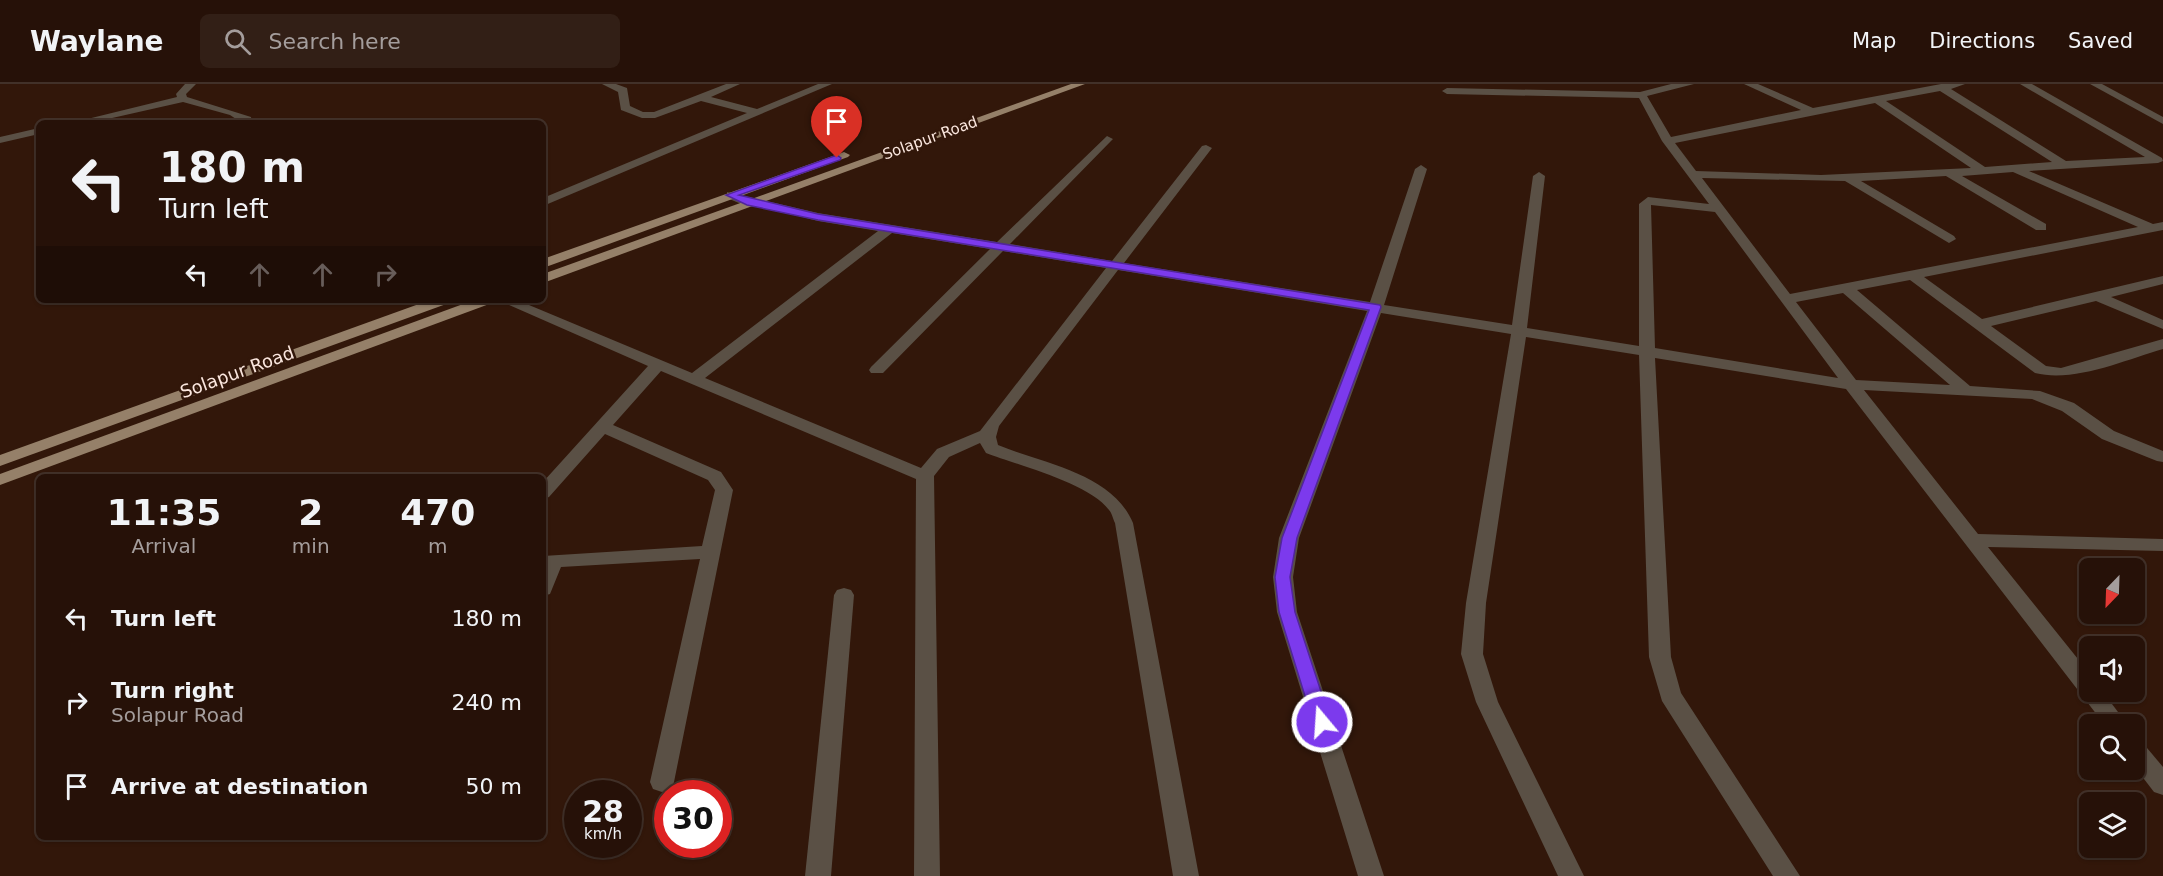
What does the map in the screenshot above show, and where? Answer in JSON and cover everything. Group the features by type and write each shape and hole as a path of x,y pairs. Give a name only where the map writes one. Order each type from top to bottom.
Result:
{"main road":[{"name":"Solapur Road","path":"546,261 1050,84"},
{"name":"Solapur Road","path":"546,278 1080,84"},
{"name":"Solapur Road","path":"0,461 436,303"},
{"name":"Solapur Road","path":"0,480 479,303"}],"street":[{"path":"183,99 181,94 191,84"},
{"path":"607,84 623,90 625,108 642,115 655,115 735,84"},
{"path":"546,201 827,84"},
{"path":"1447,91 1642,95 1647,90 1689,84"},
{"path":"1749,84 1812,111"},
{"path":"1668,141 1812,111 1960,84"},
{"path":"2025,84 2160,160"},
{"path":"2095,84 2163,121"},
{"path":"1941,87 2064,165"},
{"path":"1642,95 1668,141 1789,299 1851,385 1975,540 2079,677"},
{"path":"700,97 758,113"},
{"path":"89,120 183,99 234,113 247,120"},
{"path":"1878,99 1983,171"},
{"path":"0,140 36,132"},
{"path":"877,370 1107,139"},
{"path":"1186,876 1124,523 1118,508 1101,494 1060,475 992,449 987,442 986,435 991,425 1114,264 1206,148"},
{"path":"1693,174 1848,178 2160,160"},
{"path":"2015,169 2159,229"},
{"path":"1371,876 1287,612 1283,577 1289,538 1376,307 1421,170"},
{"path":"1947,172 2041,227"},
{"path":"1539,176 1519,331 1476,603 1472,654 1487,702 1570,876"},
{"path":"1848,178 1949,239"},
{"path":"731,195 750,203 754,201 796,213 1851,385 2015,392 2051,399 2068,407 2108,435 2163,457"},
{"path":"1720,210 1659,201 1648,201 1645,204 1647,351 1660,657 1670,695 1787,876"},
{"path":"694,379 890,228"},
{"path":"1789,299 2159,229"},
{"path":"1913,275 1981,324 2032,365 2052,373 2163,344"},
{"path":"1981,324 2163,280"},
{"path":"1846,288 1965,390"},
{"path":"2097,296 2163,325"},
{"path":"512,303 925,476"},
{"path":"546,490 659,363"},
{"path":"602,427 715,476 721,482 724,490 662,780"},
{"path":"927,876 925,476 930,463 941,452 986,435"},
{"path":"1975,540 2163,545"},
{"path":"548,562 711,552"},
{"path":"818,876 844,595"},
{"path":"2099,702 2108,714"},
{"path":"2145,759 2159,774"}],"route":[{"path":"837,158 731,195 750,203 754,201 818,217 1376,307 1289,538 1283,577 1287,612 1322,722"}]}
